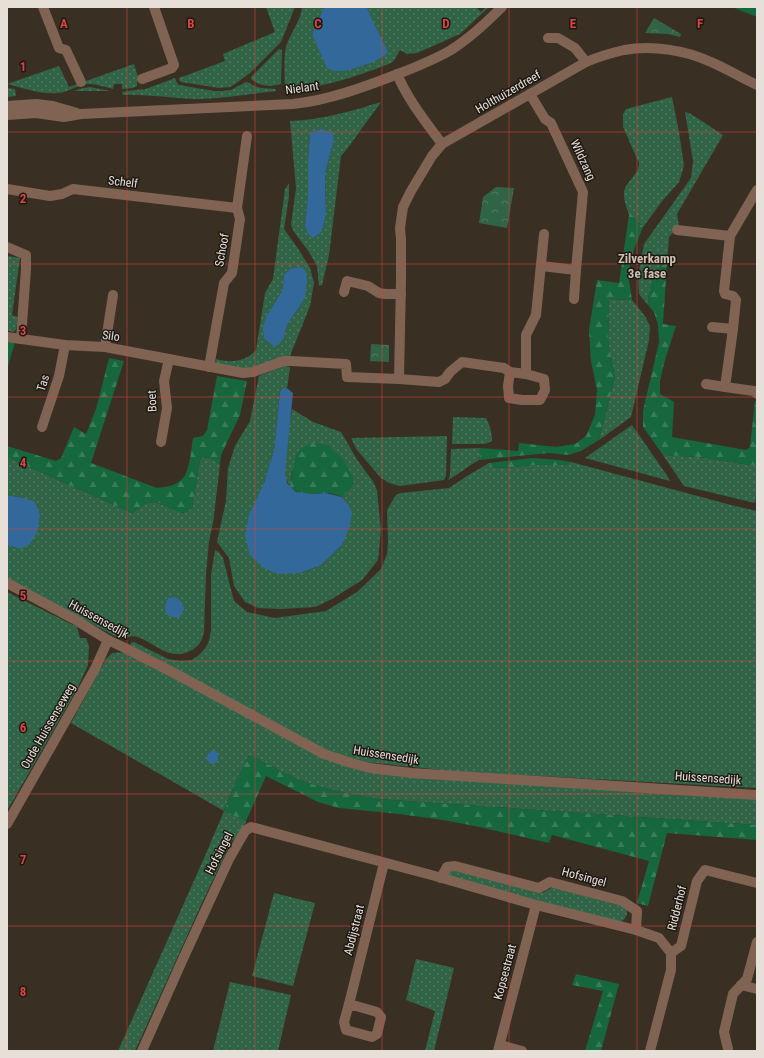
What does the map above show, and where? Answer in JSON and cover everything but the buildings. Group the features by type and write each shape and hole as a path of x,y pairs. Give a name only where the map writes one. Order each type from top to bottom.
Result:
{"street":[{"path":"43,7 59,48 66,50 81,82"},
{"path":"142,79 172,68 174,65 154,7"},
{"name":"Nielant","path":"7,115 36,113 64,117 81,114 302,103 345,94 432,61 472,36 502,7"},
{"path":"548,38 558,38 575,48 586,62"},
{"name":"Holthuizerdreef","path":"399,379 401,294 400,228 403,208 411,191 432,156 442,144 586,62 624,50 642,48 661,49 683,53 706,60 757,85"},
{"path":"397,74 402,87 442,144"},
{"name":"Wildzang","path":"530,94 545,119 551,123 583,192 574,299"},
{"name":"Nielant","path":"7,106 36,104 53,106 81,114"},
{"name":"Schoof","path":"210,367 224,283 232,273 240,219 236,208 247,136"},
{"name":"Schelf","path":"7,189 50,196 62,194 73,189 236,208"},
{"path":"725,387 736,300 733,296 725,294 724,291 730,236 757,190"},
{"path":"678,230 730,236"},
{"path":"526,374 526,335 536,315 544,234"},
{"path":"7,247 26,255 21,339"},
{"path":"541,266 576,270"},
{"path":"344,292 347,281 368,286 379,293 401,294"},
{"path":"105,347 113,296"},
{"path":"712,327 733,329"},
{"name":"Silo","path":"7,337 65,345 105,347 210,367"},
{"name":"Tas","path":"42,428 59,376 65,345"},
{"name":"Boet","path":"161,442 167,408 164,381 169,359"},
{"path":"210,367 242,373 253,372 284,362 346,364 347,377 439,382 442,381 462,362 504,368 510,372 526,374 544,379 545,390 540,400 510,398 508,386 510,372"},
{"path":"706,384 754,391 757,394"},
{"name":"Huissensedijk","path":"7,583 74,619 108,640 170,671 324,754 348,762 370,768 412,773 757,795"},
{"name":"Oude Huissenseweg","path":"7,824 95,669 108,640"},
{"name":"Hofsingel","path":"142,1051 229,859 245,831 250,827 536,905 636,930 659,938 671,953"},
{"name":"Abdijstraat","path":"349,1004 384,863"},
{"name":"Hofsingel","path":"441,878 447,867 455,866 539,888 550,882 622,901 637,911 636,930"},
{"name":"Ridderhof","path":"671,953 682,946 697,880 705,870 757,883"},
{"name":"Kopsestraat","path":"522,1051 499,1048 536,905"},
{"path":"728,1051 724,1032 733,994 747,979 757,942"},
{"path":"650,1051 671,970 671,953"},
{"path":"741,985 757,989"}],"green space":[{"path":"266,7 295,7 281,42 250,73 230,87 219,88 181,82 179,80 179,78 225,61 223,54 275,32"},
{"path":"302,7 324,7 312,34 335,71 367,65 369,15 367,7 476,7 481,12 486,7 488,8 460,34 417,53 407,54 400,50 391,63 370,71 328,84 285,91 284,63 286,47 300,17"},
{"path":"732,7 757,7 757,17"},
{"path":"654,18 681,34 680,37 668,34 645,33"},
{"path":"279,49 282,50 281,84 265,86 254,82 251,77"},
{"path":"134,64 139,80 137,81 137,86 133,88 122,89 122,84 114,84 113,89 98,85 86,84 62,92 46,93 7,84 59,66 69,87"},
{"path":"175,78 179,85 214,91 231,90 246,82 261,88 275,89 276,91 199,99 123,95 122,92 143,90"},
{"path":"90,87 110,91 74,91"},
{"path":"7,88 15,89 16,96 7,97"},
{"path":"672,97 684,166 679,182 663,200 643,227 632,215 629,215 625,204 625,188 635,175 639,163 623,127 623,114 626,109"},
{"path":"381,102 341,156 329,255 322,285 319,286 317,266 309,252 294,232 291,225 296,188 290,121 325,117","holes":["310,133 334,140 325,173 326,215 322,231 305,226 308,196"]},
{"path":"685,112 691,114 723,135 677,214 679,226 669,237 667,263 660,266 649,293 648,305 639,294 638,276 644,244 691,178 693,161"},
{"path":"289,183 289,197 284,229 310,268 314,283 310,306 290,356 247,370 215,364 216,359 232,361 243,359 248,357 256,350 265,293 273,279 285,189","holes":["284,275 305,298 287,325 284,338 267,315 282,291"]},
{"path":"496,187 514,188 507,228 479,223 483,197"},
{"path":"629,215 632,215 643,227 633,252 628,274 632,300 609,299 608,341 615,377 599,440 581,451 568,455 549,453 479,460 480,448 518,451 519,443 556,447 575,444 586,436 595,415 597,390 591,361 589,330 597,280 619,283"},
{"path":"7,256 20,258 12,315 18,317 16,330 13,332 7,330"},
{"path":"667,263 663,324 676,326 664,363 660,381 660,394 674,402 672,437 746,450 750,447 755,401 757,403 757,466 698,457 663,455 643,427 643,411 659,342 658,325 654,312 648,305 649,295 655,273 661,266"},
{"path":"609,299 632,300 645,316 650,326 649,340 631,417 599,440 615,377 608,341"},
{"path":"7,341 15,342 7,370"},
{"path":"371,344 389,345 389,362 370,361"},
{"path":"109,358 124,361 91,463 157,488 173,485 184,477 191,454 193,438 203,436 207,430 217,376 247,381 240,415 221,455 220,465 208,458 203,457 200,460 192,508 188,511 179,512 160,503 152,502 132,513 7,457 7,446 56,461 61,458 74,427 86,434 96,409"},
{"path":"284,366 290,367 287,389 283,389 280,392 274,450 264,483 300,573 321,565 342,545 348,504 342,497 354,483 292,471 290,486 285,474 285,457 292,409 313,422 341,432 358,461 372,480 377,490 381,530 378,560 362,580 332,599 315,607 281,609 258,608 245,602 234,586 229,558 217,542 226,501 228,468 235,446 250,421 259,376"},
{"path":"453,417 486,418 492,435 492,441 485,444 452,444"},
{"path":"632,425 668,477 670,481 585,458"},
{"path":"447,436 446,476 444,480 400,486 389,483 381,478 357,450 351,438"},
{"path":"313,443 328,445 343,459 352,475 354,483 342,497 328,493 303,494 299,493 290,486 295,457 301,448"},
{"path":"480,448 479,460 448,480 450,475 451,449"},
{"path":"663,455 698,457 757,466 755,503 684,486"},
{"path":"7,457 132,513 147,503 155,502 183,513 192,508 200,460 203,457 208,458 220,465 213,523 209,541 204,632 198,646 182,654 176,654 169,653 138,637 117,637 7,579 7,545 20,549 24,498 7,495"},
{"path":"533,458 571,462 566,465 534,465 506,468 490,467 489,463"},
{"path":"571,462 757,511 757,788 451,771 367,762 326,752 130,645 134,642 168,659 181,661 192,660 200,654 209,641 211,631 211,575 215,550 219,552 223,558 234,601 247,612 275,618 326,611 357,592 381,569 387,554 387,510 396,495 401,493 449,488 489,463 490,467 506,468 534,465 566,465"},
{"path":"7,592 77,627 80,638 86,638 89,646 88,665 77,689 7,811"},
{"path":"127,652 347,765 757,797 757,825 378,799 332,790 299,780 249,755 224,810 246,821 244,830 231,842 135,1051 118,1051 224,811 71,723 106,659 112,653"},
{"path":"249,755 299,780 332,790 378,799 757,825 757,840 667,833 648,906 637,903 649,861 552,835 549,843 443,820 339,808 318,802 266,776 246,821 224,811"},
{"path":"451,869 542,893 553,887 624,907 627,910 627,914 624,920 618,922 447,879 447,873"},
{"path":"274,893 315,903 293,986 252,976"},
{"path":"416,959 454,968 434,1051 425,1051 435,1011 406,1000"},
{"path":"576,974 619,984 601,1051 585,1051 603,991 572,985"},
{"path":"230,982 291,995 278,1051 213,1051"}],"water":[{"path":"324,7 367,7 388,53 363,66 348,70 336,71 327,68 312,34"},
{"path":"321,129 332,132 334,140 325,173 326,215 322,231 313,238 308,234 305,226 308,196 308,160 310,133"},
{"path":"302,267 306,272 307,281 305,298 287,325 284,338 278,345 273,346 264,338 263,327 267,315 282,291 284,275 290,269"},
{"path":"283,388 288,389 293,393 285,472 287,483 296,492 312,494 326,493 342,497 348,504 352,513 349,529 342,545 321,565 300,573 278,574 264,568 250,555 245,536 249,515 264,483 274,450 280,392"},
{"path":"7,495 24,498 35,502 40,515 37,532 30,544 20,549 7,545"},
{"path":"175,597 182,602 184,609 180,617 171,617 165,610 168,598"},
{"path":"213,750 218,753 218,760 213,765 206,759 208,754"}],"district":[{"name":"Zilverkamp 3e fase","path":"647,266"}]}
